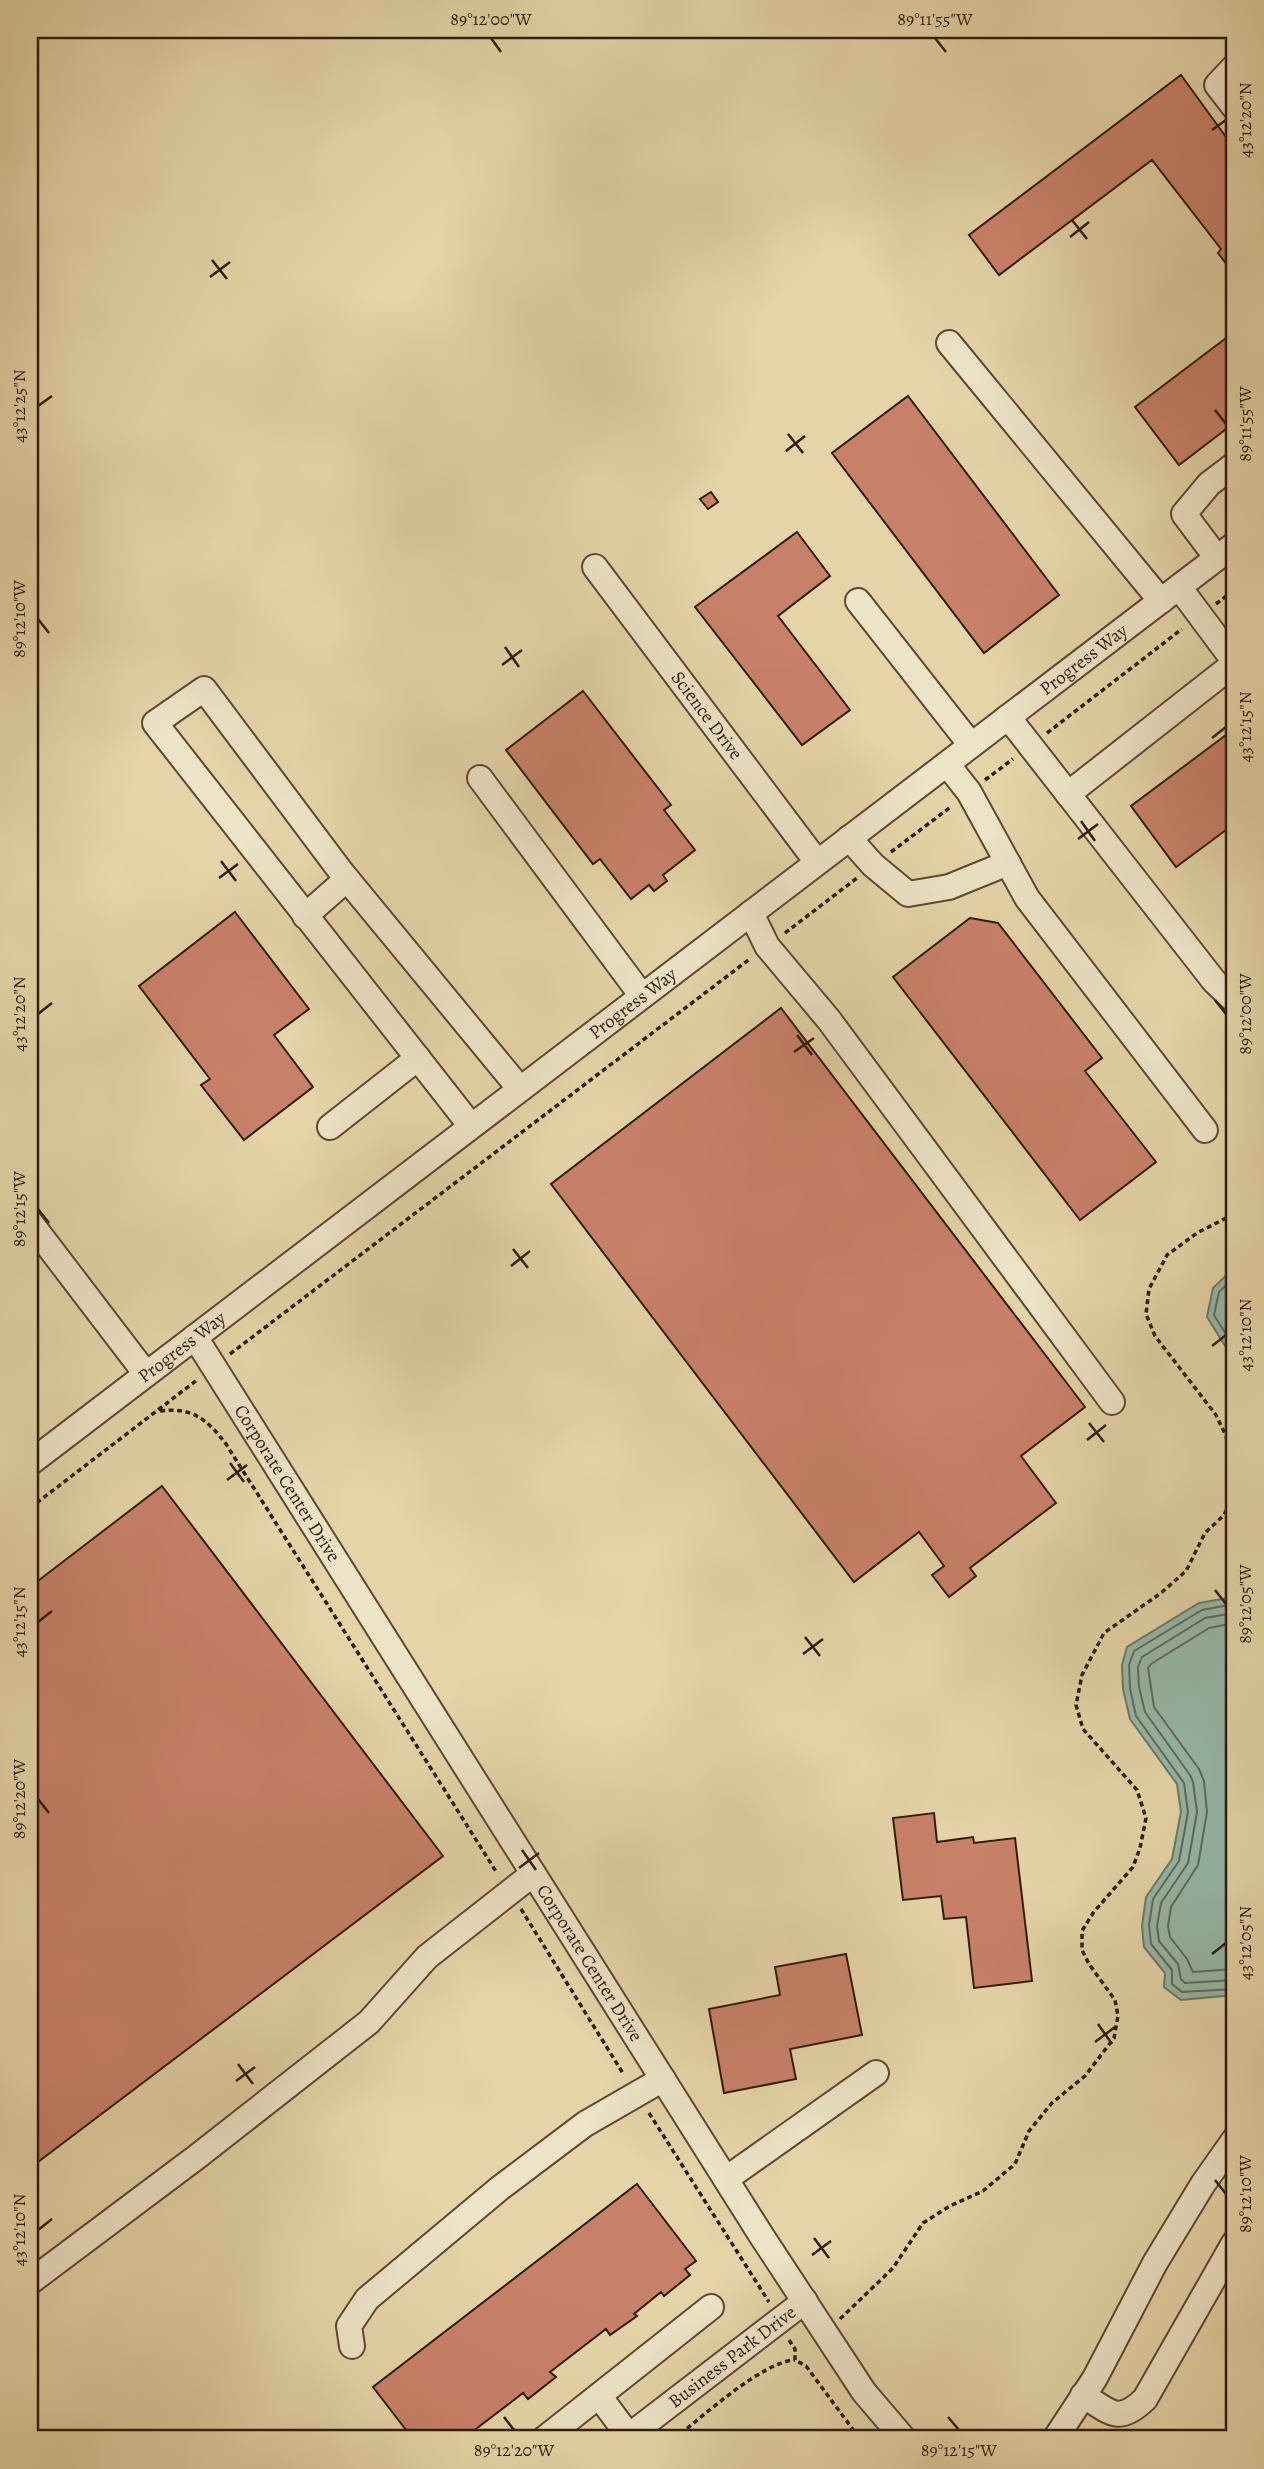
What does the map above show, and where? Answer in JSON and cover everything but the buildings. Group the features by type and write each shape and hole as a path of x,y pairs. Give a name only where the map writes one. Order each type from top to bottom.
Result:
{"street":[{"path":"1234,67 1217,85 1234,107"},
{"path":"949,343 1170,594 1200,616 1234,662 1068,794"},
{"path":"1226,552 1184,514 1209,484 1234,465"},
{"name":"Progress Way","path":"33,1453 195,1337 1226,552"},
{"name":"Science Drive","path":"596,567 817,862"},
{"path":"858,601 971,745"},
{"path":"471,1126 155,723 204,689 347,879 520,1089"},
{"path":"1008,717 1214,981 1234,1000"},
{"path":"947,764 969,792 1027,898 1205,1130"},
{"path":"480,778 642,996"},
{"path":"849,838 873,865 908,894 949,887 1008,863"},
{"path":"305,916 347,879"},
{"path":"751,912 767,946 829,1020 1112,1402"},
{"path":"330,1127 418,1058"},
{"path":"30,1222 146,1374"},
{"name":"Corporate Center Drive","path":"195,1337 726,2179 864,2392 904,2439"},
{"path":"30,2282 198,2156 369,2022 427,1957 533,1874"},
{"path":"726,2179 876,2073"},
{"path":"352,2346 349,2326 367,2299 500,2188 585,2123 663,2079"},
{"path":"1055,2439 1083,2395 1155,2263 1203,2184 1231,2150"},
{"path":"1083,2395 1114,2414 1126,2414 1145,2399 1234,2243"},
{"name":"Business Park Drive","path":"627,2438 805,2301"},
{"path":"544,2439 711,2307"},
{"path":"599,2396 627,2438"}],"path":[{"path":"30,1508 1234,590"},
{"path":"1234,1214 1196,1233 1167,1255 1149,1290 1146,1314 1155,1336 1216,1415 1226,1436 1234,1470"},
{"path":"794,2349 848,2314 893,2268 923,2223 950,2206 983,2191 1015,2164 1029,2131 1052,2103 1085,2076 1114,2038 1118,2016 1115,2000 1082,1950 1082,1931 1093,1913 1133,1867 1146,1818 1137,1790 1083,1729 1076,1705 1082,1675 1104,1633 1161,1593 1186,1571 1205,1533 1224,1515 1234,1496"},
{"path":"674,2439 753,2378 777,2363 794,2360"}],"water":[{"path":"1234,1268 1234,1360 1207,1317 1213,1288"},
{"path":"1234,1597 1234,1995 1181,2000 1164,1987 1165,1973 1144,1947 1142,1926 1146,1897 1172,1859 1181,1812 1177,1784 1130,1719 1123,1689 1122,1665 1127,1647 1199,1603"}]}
